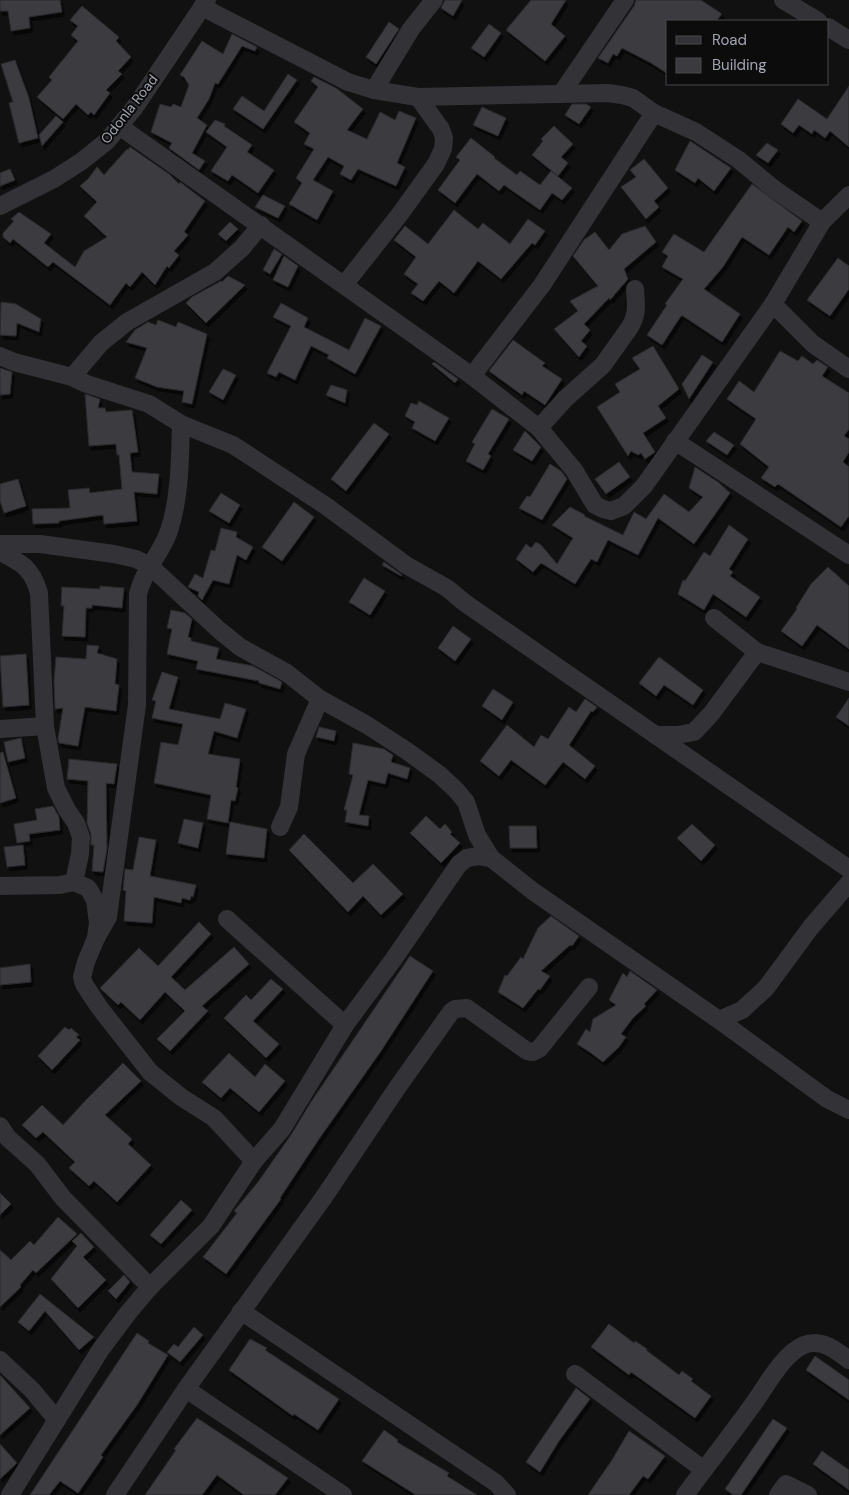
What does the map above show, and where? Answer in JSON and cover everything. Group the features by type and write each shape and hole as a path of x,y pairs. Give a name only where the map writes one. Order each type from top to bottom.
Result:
{"street":[{"path":"374,90 412,29 434,0"},
{"path":"561,94 625,0"},
{"path":"783,0 816,20"},
{"path":"205,3 348,82 374,90 418,97 561,94 622,95 633,98 654,113 696,132 739,160 822,222"},
{"name":"Odonla Road","path":"0,206 54,179 82,161 107,141 134,106 205,3"},
{"path":"829,28 849,40"},
{"path":"344,285 406,207 436,164 443,149 444,138 441,130 418,97"},
{"path":"472,376 542,285 654,113"},
{"path":"119,126 472,376 539,428 574,470 595,505 611,511 624,506 644,486 773,304 822,222 849,195"},
{"path":"72,377 102,343 127,322 214,272 242,248 261,225"},
{"path":"539,428 558,405 603,365 630,328 637,310 635,289"},
{"path":"773,304 813,344 849,369"},
{"path":"0,356 14,362 72,377 87,384 149,404 181,424 233,445 326,506 406,564 447,588 465,603 849,869"},
{"path":"181,424 180,470 174,511 162,548 143,578 138,594 137,706 108,917 96,938 82,977 84,984 99,1007 150,1072 181,1097 214,1118 254,1161"},
{"path":"675,441 849,555"},
{"path":"0,544 40,544 114,554 136,558 150,566 219,630 240,646 287,673 320,699 407,751 440,775 466,802 477,835 491,858 534,892 719,1020 827,1099 849,1110"},
{"path":"0,552 25,565 35,578 39,593 46,726 56,788 76,823 81,837 80,854 74,882"},
{"path":"714,618 757,652 849,682"},
{"path":"656,735 677,735 694,732 711,714 757,652"},
{"path":"280,827 289,806 296,754 320,699"},
{"path":"0,729 46,726"},
{"path":"467,858 477,835"},
{"path":"10,1495 101,1349 150,1287 211,1226 254,1161 282,1128 345,1025 393,960 458,864 467,858 479,856 491,858"},
{"path":"0,886 60,885 74,882 88,888 95,900 98,923 96,938"},
{"path":"719,1020 742,1010 766,988 811,927 849,883"},
{"path":"227,918 345,1025"},
{"path":"115,1495 186,1389 324,1197 397,1088 451,1012 467,1008 527,1051 532,1052 538,1049 588,987"},
{"path":"0,1126 8,1138 37,1164 63,1198 150,1287"},
{"path":"241,1312 496,1483 507,1495"},
{"path":"685,1495 780,1366 796,1351 804,1345 815,1343 828,1345 849,1360"},
{"path":"0,1360 32,1390 57,1420"},
{"path":"575,1374 704,1470"},
{"path":"186,1389 343,1495"},
{"path":"778,1495 786,1484 808,1495"}],"building":[{"path":"0,0 60,0 62,12 29,17 30,28 11,31 8,11 0,11"},
{"path":"445,0 462,0 453,16 441,8"},
{"path":"531,0 566,0 551,24 565,36 545,61 506,30"},
{"path":"636,0 701,0 722,14 717,20 666,20 666,73 622,48 617,56 613,54 608,63 598,58 634,6"},
{"path":"82,6 119,37 116,41 131,57 118,71 122,74 106,90 110,93 94,115 91,112 88,115 76,104 63,119 37,97 52,80 49,77 78,41 71,35 78,26 70,20"},
{"path":"389,22 399,29 376,64 366,57"},
{"path":"489,24 501,33 484,57 471,48"},
{"path":"232,34 257,47 255,51 242,46 218,84 215,83 209,99 197,118 207,125 192,153 205,161 199,170 169,148 172,143 151,132 160,104 171,107 173,104 181,107 189,85 184,77 180,75 202,41 223,54"},
{"path":"15,60 29,98 38,138 19,143 9,103 13,102 1,64"},
{"path":"288,74 297,80 263,129 233,109 242,96 264,111"},
{"path":"314,77 336,88 363,109 347,130 367,139 380,112 395,120 399,111 416,118 397,163 405,167 396,186 358,169 351,180 340,174 344,166 328,157 313,180 333,191 317,220 289,204 302,183 296,178 314,149 304,144 310,133 294,122 318,87 311,81"},
{"path":"849,86 849,147 830,131 825,138 814,130 812,134 799,125 793,133 781,124 798,99 827,119"},
{"path":"572,104 586,104 591,107 579,124 565,115"},
{"path":"482,107 506,118 498,136 473,125"},
{"path":"56,116 63,122 42,146 39,135"},
{"path":"215,120 225,124 224,126 252,145 247,152 274,170 258,193 232,175 228,181 211,171 227,147 206,132"},
{"path":"554,126 573,144 561,157 568,163 558,176 532,155 543,141 541,139"},
{"path":"471,138 517,175 520,171 540,185 551,171 572,188 562,200 552,193 540,210 504,185 499,191 477,174 455,203 438,190 460,160 456,157"},
{"path":"690,141 731,168 714,191 698,178 695,183 675,170"},
{"path":"767,143 778,150 768,163 756,155"},
{"path":"130,147 205,201 184,232 188,235 174,251 179,255 169,268 167,266 155,285 142,272 130,287 126,283 110,305 53,262 48,267 13,239 10,243 3,237 3,233 14,221 11,219 19,212 51,234 44,243 75,267 84,251 107,237 84,216 97,202 80,186 97,167 104,175"},
{"path":"644,159 668,188 654,201 659,207 646,219 621,187 636,177 630,170"},
{"path":"10,169 15,180 0,186 0,173"},
{"path":"752,184 802,221 794,232 788,227 769,255 742,237 723,267 704,289 740,314 722,342 681,316 662,345 647,335 667,305 665,304 683,279 662,267 668,256 662,252 674,234 704,252"},
{"path":"263,195 285,206 278,218 255,207"},
{"path":"454,210 478,229 483,223 510,244 528,219 545,231 535,245 532,243 501,279 478,261 454,293 439,281 423,301 411,293 418,284 404,274 416,257 394,240 405,226 428,244"},
{"path":"230,222 238,229 226,241 218,234"},
{"path":"645,226 656,242 624,269 628,279 610,300 609,298 584,324 590,330 581,341 587,346 579,357 554,329 578,311 570,301 598,286 573,256 584,240 595,232 609,250 622,234"},
{"path":"274,249 282,254 270,274 263,270"},
{"path":"284,256 298,266 288,287 273,280"},
{"path":"838,258 849,266 849,289 830,316 807,300"},
{"path":"228,276 245,285 206,323 186,303 192,297 222,282"},
{"path":"1,302 16,304 41,319 39,332 17,323 16,336 0,335"},
{"path":"281,303 308,318 304,327 349,350 365,318 381,326 355,374 327,358 329,355 311,346 295,380 279,372 276,377 267,373 291,326 273,317"},
{"path":"158,320 176,327 178,322 207,334 192,404 182,402 184,391 157,387 135,378 147,348 126,342 135,330 148,322 156,325"},
{"path":"513,340 545,363 542,366 562,379 545,405 524,391 522,395 489,371"},
{"path":"653,346 679,389 658,406 666,418 643,433 655,452 645,459 641,453 638,455 631,451 628,456 597,407 620,392 615,384 640,369 632,358"},
{"path":"780,351 798,361 802,356 813,364 817,360 828,367 822,376 849,393 849,429 844,436 849,439 849,452 843,462 849,467 849,516 841,527 778,484 775,487 761,478 769,467 740,444 756,419 727,399 739,381 754,392"},
{"path":"702,355 713,362 689,399 682,384"},
{"path":"434,362 458,379 455,383 432,364"},
{"path":"0,368 12,372 10,394 0,395"},
{"path":"223,369 236,375 223,400 209,392"},
{"path":"331,385 347,390 345,403 326,395"},
{"path":"85,394 100,399 98,408 105,408 106,412 132,410 138,452 130,453 132,472 159,474 157,494 134,492 137,521 104,524 103,515 59,521 59,523 33,524 32,509 70,508 68,490 89,488 90,493 122,489 119,455 117,455 116,444 89,446"},
{"path":"419,401 449,418 435,441 412,428 415,422 405,416 411,403 417,405"},
{"path":"492,409 509,419 488,454 491,456 483,470 466,461 475,444 472,442"},
{"path":"374,423 389,434 346,491 331,479"},
{"path":"525,431 541,447 532,461 513,450"},
{"path":"714,432 734,445 727,455 706,441"},
{"path":"619,462 630,477 606,494 595,479"},
{"path":"550,464 561,471 567,479 542,520 519,508 527,496 530,497"},
{"path":"695,467 718,482 730,493 694,544 658,518 638,555 608,540 597,562 591,559 575,584 541,563 533,572 516,559 526,544 531,548 536,542 541,545 557,564 573,538 552,525 570,507 623,535 634,512 646,519 664,494 689,512 703,497 689,488"},
{"path":"18,479 26,506 4,513 0,501 0,484"},
{"path":"221,493 240,505 229,523 209,511"},
{"path":"294,502 314,517 282,561 262,547"},
{"path":"729,525 748,539 729,569 733,572 730,576 760,597 746,617 713,594 704,610 678,594 683,580 685,581 704,552 710,556"},
{"path":"221,528 237,532 236,537 253,547 246,560 237,555 229,584 213,580 202,600 198,596 199,592 188,587 195,574 203,578 211,550 215,551"},
{"path":"384,562 402,575 382,565"},
{"path":"828,567 849,586 849,649 817,625 802,646 781,631 797,609 811,584"},
{"path":"364,578 385,591 370,615 349,602"},
{"path":"100,586 124,588 122,608 92,605 92,608 86,608 85,637 62,636 64,606 61,606 62,587 100,589"},
{"path":"171,610 185,613 192,619 188,637 191,638 191,641 219,648 216,659 253,666 282,682 280,689 259,683 259,681 196,669 198,661 167,654 172,629 167,628"},
{"path":"453,626 471,639 455,661 438,648"},
{"path":"87,645 99,646 97,653 117,659 115,684 119,685 116,711 85,707 78,746 59,743 63,708 55,709 54,681 56,657 86,659"},
{"path":"26,654 29,705 3,707 0,656"},
{"path":"659,657 703,690 693,705 664,685 656,696 639,683"},
{"path":"162,672 178,677 169,709 220,719 225,703 246,709 237,738 214,731 208,754 240,759 236,787 238,788 235,801 231,800 228,823 207,819 211,795 154,783 161,742 178,745 183,724 152,718 156,701 152,700"},
{"path":"493,689 513,702 502,720 482,706"},
{"path":"849,698 849,726 836,717"},
{"path":"585,699 597,707 593,712 591,711 569,745 595,766 585,779 563,762 545,785 511,760 499,776 480,761 507,725 534,747 541,735 548,739 569,707 576,712"},
{"path":"319,727 336,731 334,741 316,737"},
{"path":"21,738 25,758 8,762 4,742"},
{"path":"353,743 384,749 393,755 391,762 410,768 407,779 388,773 385,784 368,780 359,815 369,816 368,826 345,822 347,810 344,810 353,775 349,774"},
{"path":"3,752 16,798 0,803 0,753"},
{"path":"69,759 117,764 114,784 106,783 107,849 103,872 92,871 94,845 91,845 91,834 87,823 88,781 67,779"},
{"path":"53,806 59,817 60,830 29,834 30,841 17,843 14,824 37,820 35,809"},
{"path":"426,816 440,829 445,824 452,832 450,834 460,843 441,863 410,833"},
{"path":"184,819 203,823 198,848 178,843"},
{"path":"230,822 267,829 264,858 226,854"},
{"path":"692,824 715,845 701,861 677,838"},
{"path":"509,826 536,826 537,848 510,848"},
{"path":"304,834 353,883 373,864 403,894 381,915 363,896 348,912 289,850"},
{"path":"139,837 156,840 150,876 196,885 193,897 191,896 190,900 182,898 181,903 154,897 152,923 124,921 126,891 123,890 125,869 133,870"},
{"path":"23,845 25,865 7,867 4,847"},
{"path":"551,916 579,936 572,946 570,945 541,971 550,976 523,1008 498,992 505,975 507,976 521,957 523,959 538,928"},
{"path":"199,922 211,934 171,977 185,990 234,947 249,964 202,1006 208,1011 170,1051 157,1039 185,1011 165,992 140,1020 121,1002 118,1005 100,988 139,948 158,966"},
{"path":"410,956 433,971 381,1051 319,1139 281,1199 226,1274 203,1257 237,1213 234,1211 258,1182 291,1135 311,1102"},
{"path":"30,964 31,982 0,985 0,968"},
{"path":"630,971 657,990 644,1004 646,1006 633,1018 621,1034 626,1037 619,1047 603,1062 577,1044 586,1029 590,1032 593,1019 616,1005 609,1000 623,973 627,977"},
{"path":"271,979 283,989 253,1021 279,1044 266,1058 224,1018 246,995 251,1000"},
{"path":"65,1027 69,1030 71,1028 79,1035 76,1037 80,1040 52,1070 38,1056"},
{"path":"229,1053 255,1077 265,1064 285,1081 259,1112 230,1088 221,1098 202,1082"},
{"path":"123,1063 141,1081 105,1115 132,1139 128,1144 151,1165 117,1202 94,1181 89,1186 69,1168 75,1162 43,1132 36,1138 22,1125 42,1105 63,1125"},
{"path":"0,1193 11,1204 0,1215"},
{"path":"181,1200 192,1210 161,1244 150,1235"},
{"path":"58,1217 77,1234 36,1273 33,1270 20,1285 21,1287 0,1307 0,1250 11,1260 30,1241 34,1245"},
{"path":"81,1233 94,1247 83,1257 106,1280 78,1308 51,1279 77,1246 72,1241"},
{"path":"124,1275 130,1282 116,1299 108,1291"},
{"path":"40,1294 94,1337 79,1350 45,1311 29,1331 18,1322"},
{"path":"609,1324 634,1343 635,1341 647,1349 679,1375 682,1371 693,1379 691,1381 711,1396 695,1418 631,1372 629,1375 591,1347"},
{"path":"194,1327 203,1335 180,1362 167,1352 174,1344 178,1347"},
{"path":"137,1333 149,1341 148,1343 168,1355 137,1405 101,1455 103,1457 78,1493 60,1481 49,1495 30,1495"},
{"path":"250,1339 267,1348 265,1350 339,1399 318,1430 294,1414 293,1416 229,1370"},
{"path":"815,1356 849,1380 849,1400 806,1370"},
{"path":"0,1375 30,1408 0,1435"},
{"path":"576,1388 590,1399 559,1441 540,1472 526,1462"},
{"path":"197,1418 288,1478 275,1495 244,1495 217,1475 202,1495 145,1495 176,1450 174,1449"},
{"path":"773,1419 787,1428 741,1495 733,1495 725,1489"},
{"path":"384,1430 398,1440 397,1442 449,1473 447,1476 477,1495 416,1495 362,1461"},
{"path":"629,1431 665,1456 648,1479 643,1476 629,1495 588,1495 612,1460"},
{"path":"0,1444 17,1463 0,1479"},
{"path":"822,1451 849,1470 849,1490 813,1464"}]}
